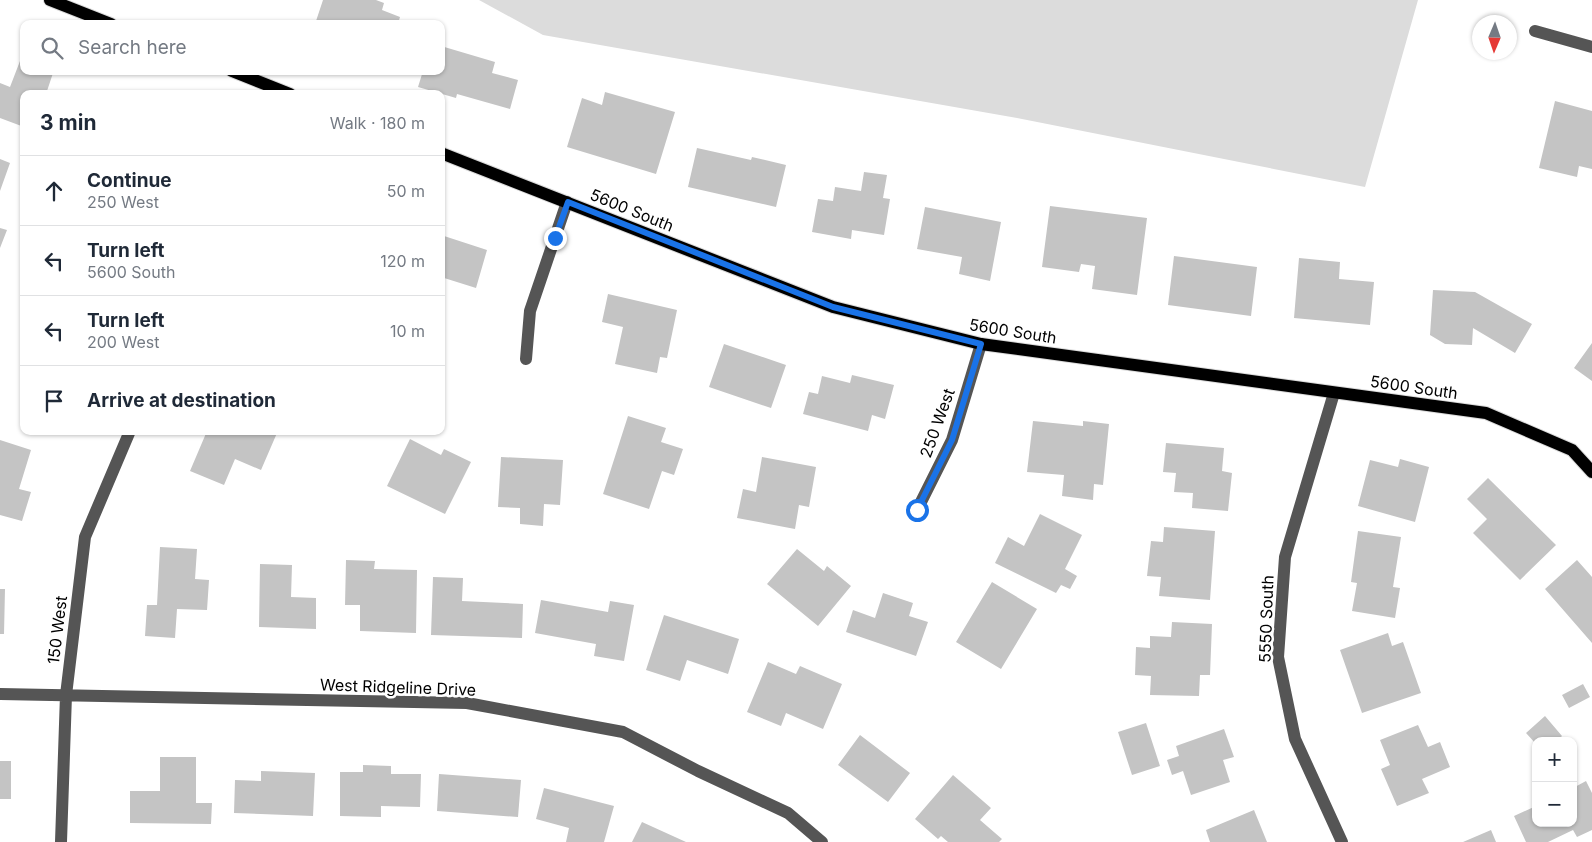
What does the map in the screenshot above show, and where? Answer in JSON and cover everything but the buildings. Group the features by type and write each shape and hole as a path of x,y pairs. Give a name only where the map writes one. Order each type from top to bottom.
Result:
{"main road":[{"path":"50,0 101,20"},
{"path":"240,75 272,90"},
{"name":"5600 South","path":"445,154 833,307 981,344 1486,413 1572,450 1592,472"}],"street":[{"path":"1535,31 1592,47"},
{"path":"526,359 530,311 568,202"},
{"name":"250 West","path":"917,510 952,440 981,344"},
{"name":"5550 South","path":"1334,393 1285,557 1278,657 1294,739 1342,842"},
{"name":"150 West","path":"61,842 66,695 85,537 128,435"},
{"name":"West Ridgeline Drive","path":"0,694 467,703 623,732 698,771 788,812 822,842"}],"shaded area":[{"path":"479,0 1418,0 1365,187 1017,118 543,35"}],"route":[{"path":"555,238 568,202 833,307 981,344 952,440 917,510"}]}
